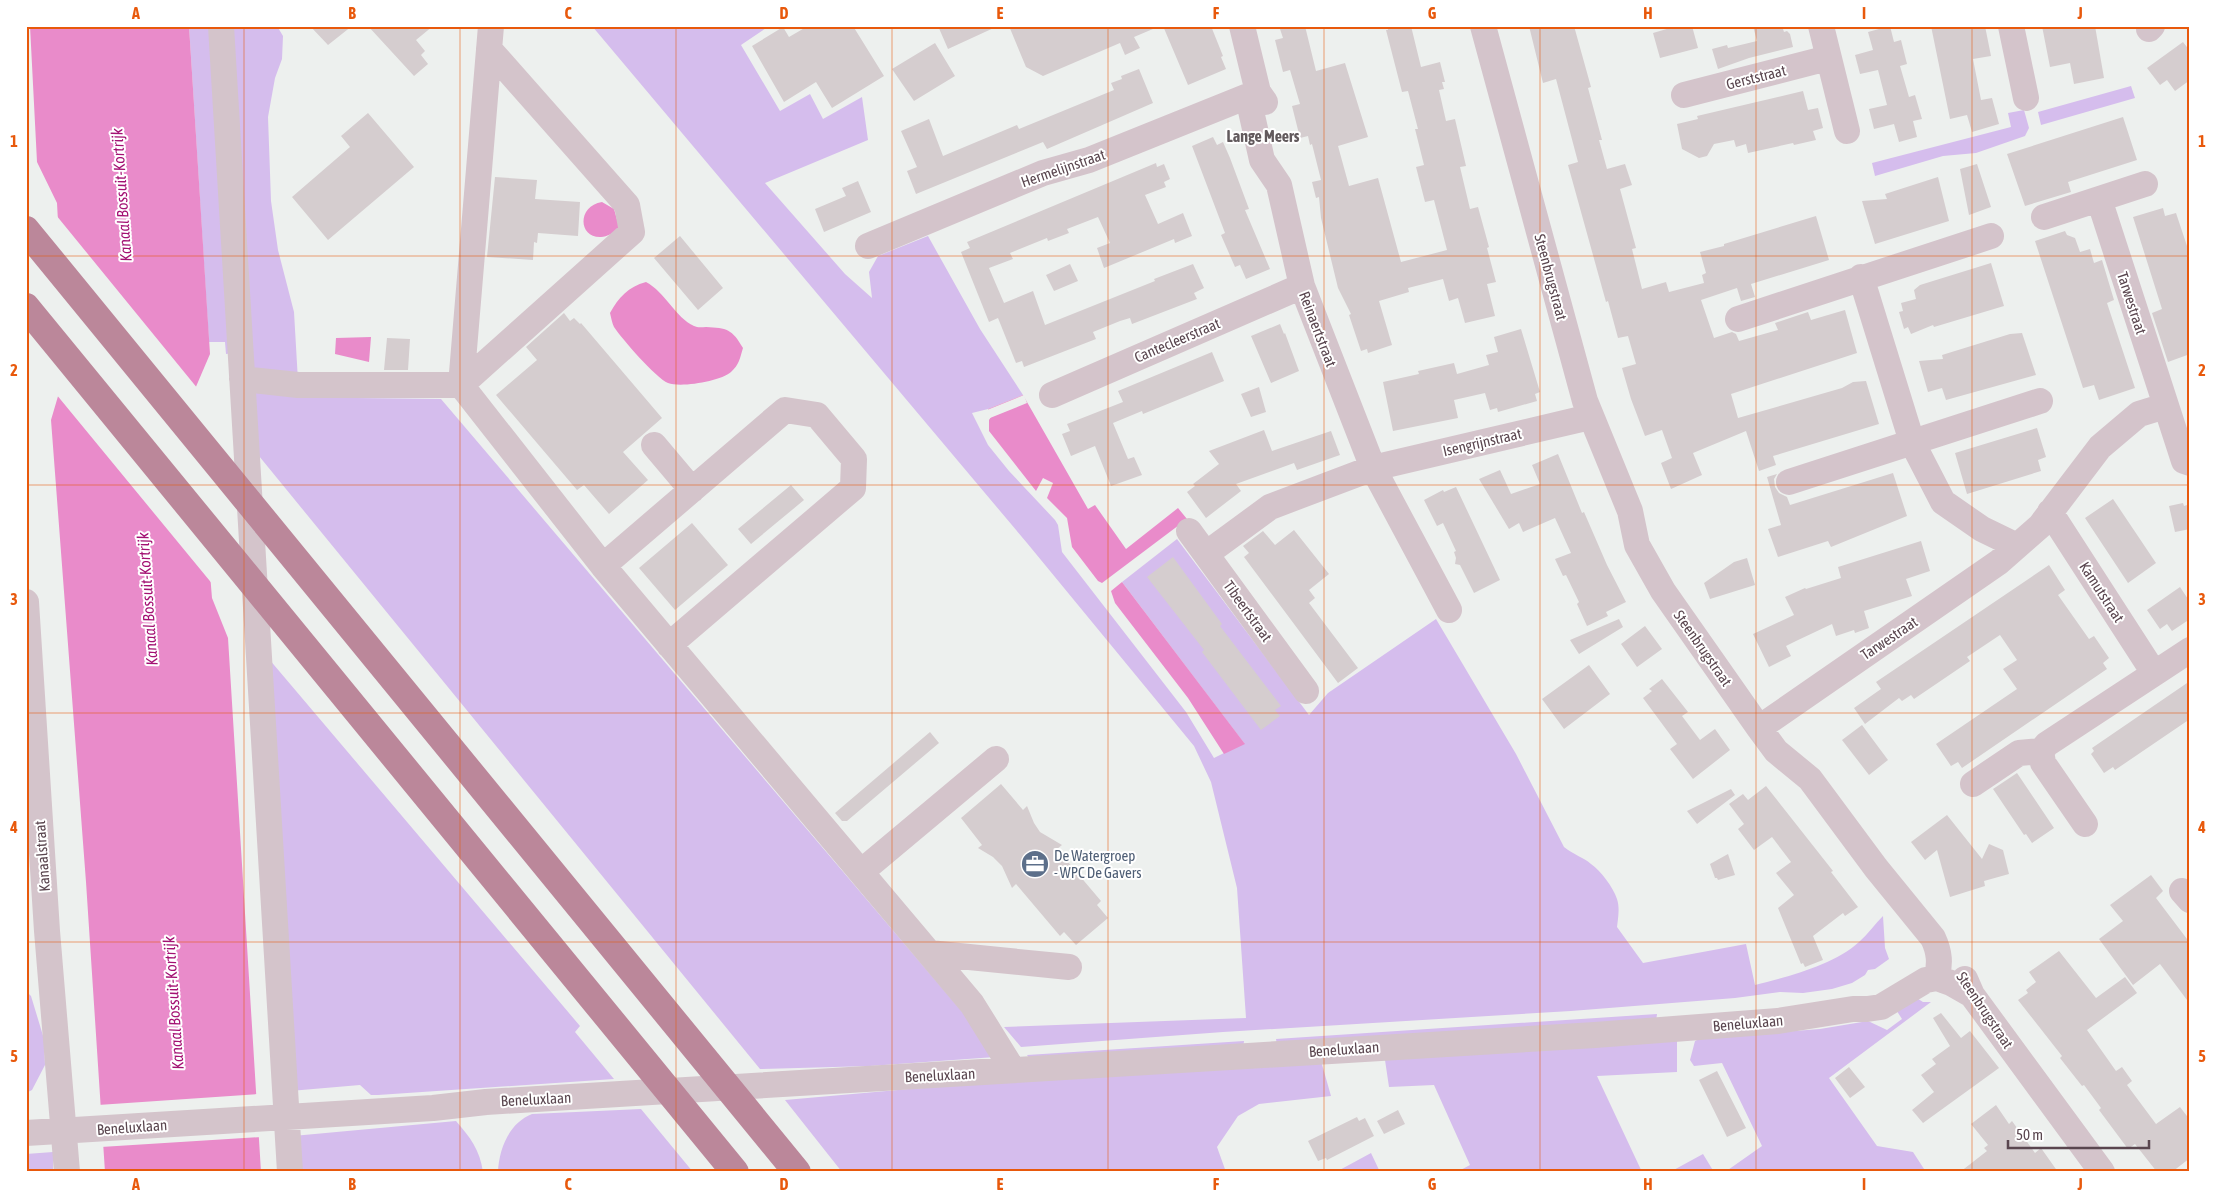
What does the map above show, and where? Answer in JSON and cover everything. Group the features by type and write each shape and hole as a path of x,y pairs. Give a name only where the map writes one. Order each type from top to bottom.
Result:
{"highway":[{"path":"26,230 322,593 682,1029 797,1172"},
{"path":"26,307 735,1172"}],"street":[{"path":"221,26 290,1172"},
{"name":"Reinaertstraat","path":"1242,26 1258,92 1251,111 1262,160 1279,185 1302,286 1373,468"},
{"name":"Steenbrugstraat","path":"1483,26 1590,417 1630,511 1637,544 1664,591 1776,751 1810,779 1876,868 1933,938 1938,950 1939,970"},
{"path":"1820,26 1847,131"},
{"path":"2011,26 2026,98"},
{"path":"242,379 298,385 461,385 632,232 628,205 490,38"},
{"path":"490,38 461,385 603,566 972,1004 1013,1070"},
{"name":"Gerststraat","path":"1684,95 1828,58"},
{"name":"Hermelijnstraat","path":"868,246 1043,174 1090,160 1258,92"},
{"path":"2044,217 2145,184"},
{"name":"Tarwestraat","path":"2099,199 2165,406 2184,461 2190,463"},
{"path":"1738,319 1861,277 1991,236"},
{"path":"1861,277 1912,442 1943,502 1982,529 2017,546"},
{"name":"Cantecleerstraat","path":"1052,395 1302,286"},
{"path":"1789,482 2040,401"},
{"name":"Tarwestraat","path":"1759,728 1999,562 2040,526 2100,447 2139,414 2165,406"},
{"path":"603,566 785,410 817,415 854,459 852,488 669,645"},
{"name":"Isengrijnstraat","path":"1206,554 1270,507 1373,468 1590,417"},
{"path":"654,445 692,490"},
{"path":"1373,468 1449,610"},
{"name":"Kamutstraat","path":"2050,512 2154,673"},
{"name":"Tibeertstraat","path":"1189,531 1306,691"},
{"name":"Kanaalstraat","path":"26,602 37,932 67,1172"},
{"path":"1972,784 2019,753 2040,751 2047,744 2190,650"},
{"path":"2040,751 2043,763 2085,824"},
{"path":"861,872 996,759"},
{"path":"929,953 1069,967"},
{"name":"Steenbrugstraat","path":"1939,970 1950,962 1955,966 1965,979 1972,995 2102,1172"},
{"name":"Beneluxlaan","path":"30,1133 326,1115 486,1102 1595,1034 1778,1021 1853,1009 1871,993 1901,973 1922,963 1939,970"}],"shaded area":[{"path":"189,26 216,26 234,353 226,354 225,342 209,342"},
{"path":"232,26 277,26 283,36 282,59 275,78 268,117 271,201 278,250 294,312 298,381 248,374"},
{"path":"592,26 769,26 741,45 780,111 810,94 823,119 862,97 868,140 765,183 845,274 872,298 869,272 878,256 928,236 980,329 1023,395 988,409 972,413 988,445 1009,471 1055,520 1058,525 1062,552 1186,712 1214,758 1244,743 1122,582 1177,539 1309,715 1328,693 1436,619 1516,754 1564,847 1595,867 1613,889 1619,913 1617,927 1643,963 1746,944 1755,985 1810,969 1837,957 1859,942 1883,916 1885,948 1889,959 1875,969 1868,970 1865,975 1852,983 1832,989 1803,993 1780,992 1735,998 1571,1011 1223,1032 1021,1047 1004,1027 1246,1018 1237,888 1211,782 1194,746 1027,543"},
{"path":"2131,86 2135,98 2041,125 2038,112"},
{"path":"2024,110 2029,128 2025,136 1976,153 1943,156 1875,176 1872,163 2011,127 2008,113"},
{"path":"247,386 357,398 441,399 976,1028 995,1057 870,1066 760,1069 259,456"},
{"path":"263,652 580,1026 575,1032 614,1079 378,1095 371,1095 360,1085 290,1091"},
{"path":"26,991 31,996 44,1039 45,1065 32,1090 26,1093"},
{"path":"1915,997 1923,1002 1931,1002 1829,1078 1877,1146 1913,1152 1926,1172 1725,1172 1762,1146 1722,1063 1694,1066 1690,1060 1695,1041 1701,1038 1820,1029 1868,1021 1887,1030 1902,1019 1893,1005"},
{"path":"1657,1014 1656,1022 1277,1045 1276,1039"},
{"path":"1244,1041 1243,1049 1032,1062 1027,1055"},
{"path":"1677,1041 1677,1072 1597,1076 1642,1172 1457,1172 1470,1165 1434,1085 1389,1087 1385,1060"},
{"path":"1321,1061 1331,1096 1259,1104 1238,1116 1217,1147 1226,1172 842,1172 785,1100 909,1089"},
{"path":"641,1109 693,1172 498,1172 500,1154 511,1130 524,1118 532,1114"},
{"path":"456,1121 474,1144 483,1172 295,1172 293,1136"},
{"path":"53,1152 53,1172 26,1172 26,1154"},
{"path":"1371,1153 1380,1172 1336,1172"},
{"path":"1703,1154 1714,1172 1670,1172"}],"water":[{"name":"Kanaal Bossuit-Kortrijk","path":"30,26 189,26 210,354 195,389 212,598 228,638 261,1172 105,1172 86,882 51,420 66,369 57,203 37,162"},
{"path":"602,202 614,209 620,230 603,237 593,236 588,233 585,227 585,215 588,209"},
{"path":"646,282 653,286 682,317 694,326 724,329 736,337 743,348 738,364 731,372 710,381 682,385 674,384 663,380 640,358 614,327 610,313 625,293"},
{"path":"371,337 369,362 335,354 336,338"},
{"path":"1023,395 1088,509 1095,505 1126,549 1178,508 1187,519 1102,583 1098,581 1072,547 1067,518 1047,498 1053,483 1043,478 1036,491 989,431 989,420 991,417 988,409"},
{"path":"1122,582 1245,744 1224,754 1188,698 1115,603 1111,591"}],"pier":[{"path":"56,215 198,389 214,586 56,394 63,368"},
{"path":"1024,395 1027,403 990,418 987,410"},
{"path":"258,1094 262,1137 101,1147 98,1105"}],"building":[{"path":"310,26 352,26 328,45"},
{"path":"368,26 433,26 416,40 425,51 421,55 428,64 414,76"},
{"path":"808,26 853,26 884,76 832,108 816,82 784,102 752,46 783,27 789,37"},
{"path":"938,26 998,26 948,49"},
{"path":"1009,26 1160,26 1134,37 1140,48 1125,55 1120,43 1043,76 1026,67"},
{"path":"1163,26 1211,26 1226,69 1188,85"},
{"path":"1292,26 1305,26 1316,71 1345,63 1368,137 1338,146 1349,186 1378,178 1401,262 1447,250 1434,200 1425,202 1416,167 1424,165 1415,129 1418,129 1408,91 1402,92 1386,30 1388,30 1387,26 1411,26 1421,67 1440,62 1445,82 1442,82 1444,89 1439,90 1446,121 1455,119 1466,166 1460,167 1470,209 1478,207 1489,247 1487,248 1496,282 1487,284 1495,316 1465,323 1458,298 1449,301 1443,279 1408,288 1409,292 1379,301 1392,345 1368,353 1367,349 1361,351 1349,315 1351,314 1338,288 1321,218 1319,197 1316,198 1312,182 1321,180 1312,144 1310,145 1308,136 1300,138 1292,106 1300,104 1290,70 1283,72 1275,40 1283,38 1280,29"},
{"path":"1529,26 1574,26 1591,87 1588,88 1602,140 1599,140 1607,169 1625,164 1632,185 1620,189 1636,248 1632,249 1642,289 1666,282 1669,292 1704,283 1702,275 1706,273 1700,252 1816,216 1829,260 1751,284 1755,297 1741,301 1737,288 1701,300 1714,338 1732,332 1736,334 1739,341 1778,330 1775,323 1808,312 1811,320 1845,310 1857,353 1731,394 1738,418 1842,388 1853,382 1866,381 1879,424 1773,456 1776,465 1759,471 1746,431 1693,453 1702,475 1671,489 1661,463 1672,458 1662,430 1645,436 1631,399 1622,368 1636,364 1628,336 1618,338 1608,301 1606,302 1568,165 1578,162 1556,79 1543,83"},
{"path":"1677,26 1692,26 1698,48 1660,58 1653,33"},
{"path":"1753,26 1782,26 1784,32 1787,31 1790,34 1793,47 1749,58 1718,69 1712,49 1727,45 1728,48 1757,41"},
{"path":"1890,26 1894,42 1901,40 1907,64 1900,66 1909,97 1915,95 1922,119 1913,121 1917,137 1899,142 1894,124 1874,129 1869,109 1887,105 1878,70 1860,74 1855,55 1873,50 1868,32"},
{"path":"1931,26 1985,26 1991,56 1973,59 1981,100 1992,98 1999,124 1972,132 1967,115 1950,119"},
{"path":"2042,26 2095,26 2104,78 2074,84 2070,63 2050,67"},
{"path":"2183,42 2190,51 2190,80 2175,91 2167,80 2160,85 2147,68"},
{"path":"935,43 955,76 914,101 892,69"},
{"path":"1139,69 1153,103 1047,149 1043,142 916,194 907,171 917,167 901,131 929,119 943,156 1017,125 1019,129 1114,90 1111,83 1122,79 1121,76"},
{"path":"1803,91 1808,110 1818,108 1823,128 1813,131 1816,140 1748,153 1746,144 1736,147 1734,140 1714,144 1707,156 1699,158 1682,149 1677,124 1698,119 1697,116"},
{"path":"368,113 414,167 328,240 292,197 350,147 341,136"},
{"path":"2123,117 2137,160 2068,182 2071,192 2025,206 2007,154"},
{"path":"1213,137 1217,145 1223,142 1230,158 1249,209 1245,210 1270,269 1246,279 1240,265 1235,267 1221,235 1225,233 1192,146"},
{"path":"1156,163 1157,167 1164,164 1170,179 1164,182 1166,187 1145,195 1158,224 1183,213 1192,236 1175,243 1174,239 1104,268 1097,248 1110,243 1098,217 1067,229 1069,233 1048,241 1047,238 1010,253 1013,259 989,268 1004,303 1033,291 1045,325 1193,264 1204,288 1194,293 1197,299 1132,324 1130,318 1120,321 1093,332 1096,339 1024,367 1022,361 1016,363 998,318 989,322 961,252 970,248 967,242"},
{"path":"1977,164 1991,207 1969,215 1960,169"},
{"path":"495,177 537,180 535,199 580,202 578,236 538,233 537,243 534,242 533,260 487,257"},
{"path":"1938,177 1949,221 1875,244 1862,201 1887,199 1885,194"},
{"path":"858,181 871,212 824,232 815,209 846,196 842,188"},
{"path":"2163,208 2165,216 2176,213 2190,255 2190,354 2168,362 2152,313 2162,309 2133,217"},
{"path":"2065,231 2067,235 2075,238 2080,252 2090,249 2094,263 2102,260 2114,300 2107,303 2135,388 2099,400 2094,385 2083,388 2035,241"},
{"path":"680,236 723,288 698,310 654,258"},
{"path":"1991,263 2004,306 1934,327 1933,325 1911,334 1908,327 1904,329 1899,312 1903,311 1901,303 1916,299 1914,290 1920,285"},
{"path":"1070,264 1078,281 1054,291 1046,275"},
{"path":"564,313 570,321 574,318 581,323 662,418 623,452 648,480 609,514 584,485 577,490 496,395 537,360 526,347"},
{"path":"1280,324 1299,371 1271,383 1251,336"},
{"path":"1521,329 1540,392 1535,394 1537,401 1498,412 1497,408 1490,410 1485,393 1454,400 1458,418 1393,431 1383,382 1419,374 1418,371 1454,363 1457,374 1489,365 1486,355 1498,352 1494,337"},
{"path":"2022,333 2036,375 1946,400 1942,388 1928,392 1919,361 1943,359 1942,355 2010,334"},
{"path":"387,338 410,339 408,370 384,370"},
{"path":"1212,352 1224,381 1143,414 1142,411 1113,423 1128,459 1134,457 1142,475 1111,486 1095,446 1071,456 1062,434 1070,431 1067,424 1123,402 1118,391"},
{"path":"1259,387 1266,412 1251,417 1241,394"},
{"path":"2037,428 2046,457 2038,460 2041,471 1967,494 1955,453"},
{"path":"1264,430 1272,451 1331,431 1340,455 1297,470 1294,463 1236,484 1241,491 1206,518 1187,492 1195,486 1193,484 1219,464 1209,451"},
{"path":"1558,454 1582,513 1584,512 1607,565 1626,602 1606,612 1608,616 1587,626 1577,604 1579,602 1566,575 1563,576 1555,559 1571,553 1555,518 1523,532 1519,523 1509,529 1479,479 1500,470 1511,494 1540,484 1532,465"},
{"path":"1893,473 1907,516 1831,547 1828,541 1778,557 1768,529 1781,525 1767,477 1777,474 1774,479 1775,487 1779,493 1787,497 1790,505"},
{"path":"791,485 804,500 751,544 738,529"},
{"path":"1456,487 1500,580 1474,593 1460,565 1455,564 1454,552 1456,551 1443,523 1437,526 1424,500 1443,490 1444,492"},
{"path":"2113,499 2156,563 2128,583 2085,518"},
{"path":"2183,503 2184,506 2190,504 2190,529 2175,532 2169,506"},
{"path":"692,523 728,565 675,610 639,568"},
{"path":"1294,530 1329,574 1309,590 1315,598 1309,603 1358,668 1338,683 1244,557 1249,553 1243,546 1263,531 1275,545"},
{"path":"1921,541 1930,571 1906,579 1912,596 1864,611 1869,628 1855,633 1854,630 1836,636 1832,624 1796,641 1786,646 1791,656 1769,667 1753,634 1794,615 1785,597 1805,588 1841,578 1838,567"},
{"path":"1173,557 1222,624 1220,626 1281,706 1275,710 1280,716 1261,730 1202,652 1204,650 1147,577"},
{"path":"1747,558 1755,585 1710,599 1704,583 1734,562"},
{"path":"2049,565 2065,590 2058,595 2089,639 2094,636 2109,658 2103,663 2107,669 1962,768 1958,762 1951,766 1936,744 2017,689 2003,669 2017,660 2000,635 1967,657 1970,661 1914,699 1911,695 1902,701 1899,698 1865,724 1854,708 1881,689 1876,682"},
{"path":"2180,587 2190,602 2190,619 2172,631 2167,624 2160,629 2147,610"},
{"path":"1619,619 1623,627 1579,654 1570,640"},
{"path":"1645,626 1662,649 1637,667 1621,644"},
{"path":"1589,665 1610,694 1564,729 1542,699"},
{"path":"1662,679 1688,712 1682,716 1700,740 1715,729 1730,750 1693,779 1670,749 1677,744 1643,698 1652,691 1649,689"},
{"path":"2190,681 2190,719 2115,770 2113,767 2104,773 2091,754 2094,751 2092,748"},
{"path":"1862,725 1888,760 1869,775 1842,740"},
{"path":"930,732 939,743 847,821 842,821 835,813"},
{"path":"2017,773 2054,828 2032,843 2026,834 2024,835 1993,789"},
{"name":"De Watergroep - WPC De Gavers","path":"1001,784 1023,810 1027,806 1040,832 1062,845 1057,849 1101,901 1097,905 1108,918 1076,945 1064,932 1060,936 1016,884 1012,888 1002,866 993,857 978,848 982,845 961,818"},
{"path":"1766,786 1833,871 1831,872 1858,907 1845,916 1843,913 1813,936 1823,960 1805,967 1803,963 1801,964 1778,908 1794,895 1776,873 1791,862 1772,837 1754,850 1738,829 1744,824 1729,804 1743,794 1748,800"},
{"path":"1731,789 1735,795 1697,824 1687,811"},
{"path":"1947,815 1982,859 1989,844 2003,850 2009,874 1984,881 1985,886 1950,897 1937,850 1925,860 1911,842"},
{"path":"1728,854 1735,875 1718,880 1715,878 1710,864"},
{"path":"2151,875 2163,891 2156,898 2190,943 2190,1004 2160,964 2133,985 2099,939 2123,921 2110,905"},
{"path":"2059,951 2096,998 2125,977 2137,993 2087,1030 2116,1071 2122,1067 2132,1081 2127,1085 2156,1124 2180,1107 2190,1120 2190,1158 2172,1172 2157,1172 2135,1144 2128,1149 2099,1110 2101,1108 2060,1058 2062,1056 2018,1000 2028,993 2026,990 2036,982 2029,972"},
{"path":"1941,1013 1961,1038 1970,1031 1999,1068 1923,1123 1912,1110 1934,1092 1921,1075 1936,1064 1932,1059 1950,1046 1933,1018"},
{"path":"1849,1067 1865,1087 1850,1098 1835,1078"},
{"path":"1717,1071 1746,1128 1727,1137 1699,1080"},
{"path":"1996,1105 2009,1124 2012,1121 2035,1153 2041,1148 2058,1172 1960,1172 1987,1151 1984,1148 1988,1145 1971,1124"},
{"path":"1398,1110 1405,1124 1384,1134 1377,1121"},
{"path":"1357,1117 1359,1121 1365,1118 1374,1136 1327,1160 1326,1158 1318,1161 1308,1141"}],"place":[{"name":"De Watergroep - WPC De Gavers","path":"1035,864"}],"district":[{"name":"Lange Meers","path":"1263,136"}]}
